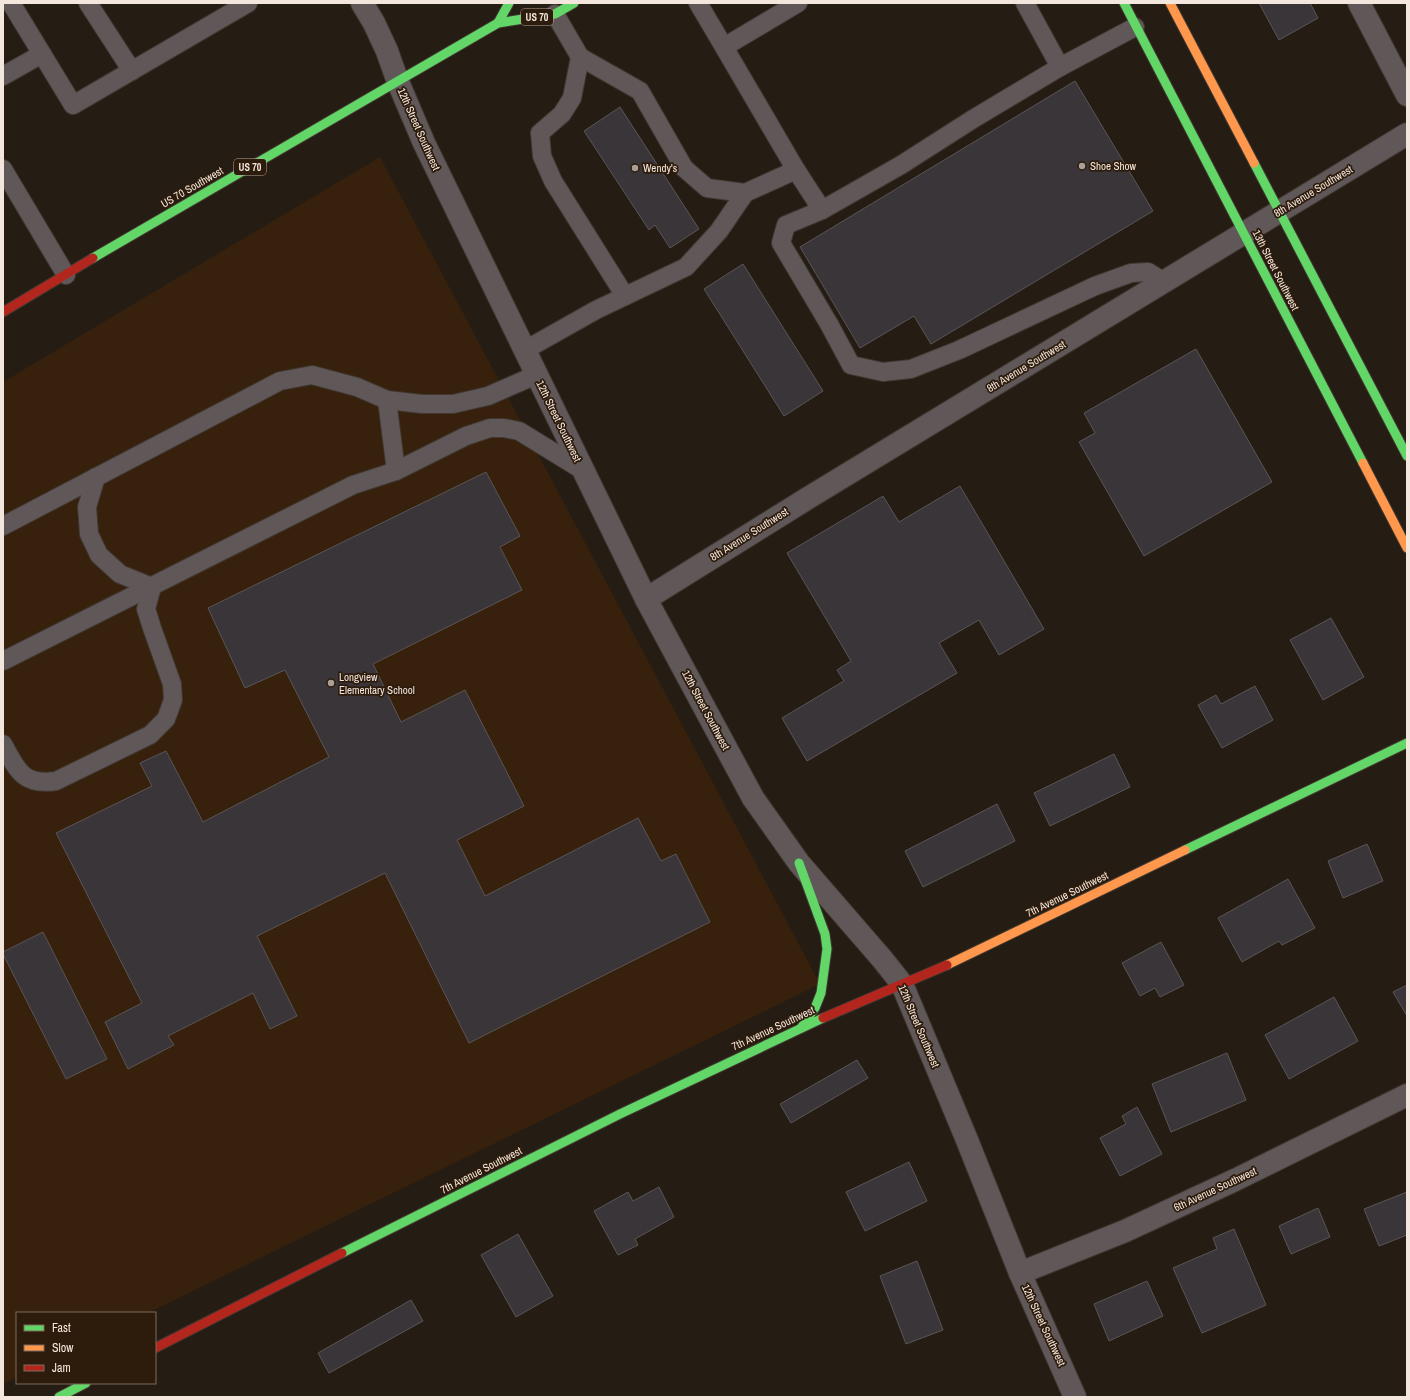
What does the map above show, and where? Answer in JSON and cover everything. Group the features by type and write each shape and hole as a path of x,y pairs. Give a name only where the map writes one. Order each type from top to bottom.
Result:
{"main road":[{"name":"US 70 Southwest","path":"498,23 510,3"},
{"name":"US 70 Southwest","path":"3,312 182,206 498,23 555,14 574,3"},
{"name":"13th Street Southwest","path":"1124,3 1135,27 1407,548"},
{"path":"1170,3 1407,456"},
{"name":"7th Avenue Southwest","path":"156,1347 611,1118 801,1028 933,972 1407,744"},
{"path":"799,863 825,934 827,948 821,993 815,1008 801,1028"}],"street":[{"name":"12th Street Southwest","path":"362,3 374,23 387,51 398,82 424,143 646,599 754,798 799,863 902,984 967,1140 1020,1273 1075,1397"},
{"path":"1359,3 1407,95"},
{"name":"8th Avenue Southwest","path":"646,599 814,494 1407,134"},
{"name":"6th Avenue Southwest","path":"1020,1273 1132,1228 1235,1180 1407,1095"}],"lane":[{"path":"12,3 73,105 248,3"},
{"path":"88,3 132,71"},
{"path":"698,3 796,170 822,210"},
{"path":"724,47 798,3"},
{"path":"1025,3 1060,67"},
{"path":"555,14 580,57 640,91 684,168 707,188 745,193 796,170"},
{"path":"1135,27 1060,67 973,119 901,165 822,210 786,225 781,243 829,324 851,365 883,372 911,369 952,353 1095,286 1131,272 1148,272 1164,282"},
{"path":"3,76 42,54"},
{"path":"580,57 572,98 562,114 540,133 542,156 553,181 625,296"},
{"path":"3,169 66,275"},
{"path":"525,350 596,310 686,267 719,232 745,193"},
{"path":"3,526 280,381 312,375 357,387 387,400 422,404 453,404 488,396 536,375"},
{"path":"387,400 396,471"},
{"path":"3,661 353,485 396,471 466,436 490,428 504,428 520,431 584,471"},
{"path":"96,477 87,507 90,534 99,555 120,574 152,586"},
{"path":"3,744 13,764 26,778 43,783 56,781 150,735 166,719 173,700 172,684 146,609 152,586"}],"shaded area":[{"name":"Longview Elementary School","path":"380,157 820,984 150,1312 16,1312 16,1378 3,1384 3,382"}],"building":[{"path":"1259,3 1310,3 1318,18 1279,40"},
{"path":"1075,81 1153,211 931,344 914,316 860,348 800,247"},
{"path":"620,107 699,229 670,248 655,225 649,230 584,131"},
{"path":"743,264 823,391 784,416 704,289"},
{"path":"1196,349 1272,482 1144,556 1079,442 1095,433 1084,413"},
{"path":"486,472 520,536 500,547 522,590 373,664 401,722 465,690 524,806 457,840 485,896 638,818 661,861 676,854 710,922 469,1043 385,873 257,936 297,1016 270,1029 253,993 168,1036 174,1045 128,1069 105,1022 142,1003 56,833 152,786 140,763 166,751 203,822 329,757 285,670 245,688 208,608"},
{"path":"960,486 1044,629 999,655 979,620 939,643 957,673 807,761 782,718 844,681 837,670 851,661 787,553 883,496 899,522"},
{"path":"1331,618 1364,677 1323,700 1290,640"},
{"path":"1255,686 1273,720 1222,748 1198,705 1216,695 1221,704"},
{"path":"1114,754 1130,787 1050,826 1034,793"},
{"path":"997,804 1015,841 923,887 905,851"},
{"path":"1367,844 1383,881 1343,898 1328,861"},
{"path":"1288,879 1315,928 1282,945 1279,941 1242,962 1218,918"},
{"path":"43,932 107,1059 66,1079 3,954 3,952"},
{"path":"1161,942 1184,985 1160,997 1155,988 1140,996 1122,963"},
{"path":"1407,985 1407,1016 1393,992"},
{"path":"1334,997 1358,1041 1289,1079 1265,1035"},
{"path":"1227,1053 1246,1100 1171,1132 1152,1084"},
{"path":"857,1060 868,1078 791,1123 780,1104"},
{"path":"1137,1107 1162,1154 1120,1176 1100,1138 1126,1124 1122,1116"},
{"path":"909,1162 927,1201 865,1231 846,1192"},
{"path":"659,1187 674,1217 635,1239 638,1245 618,1255 594,1211 628,1192 633,1201"},
{"path":"1407,1192 1407,1235 1379,1246 1364,1209"},
{"path":"1318,1208 1330,1237 1291,1254 1279,1226"},
{"path":"1234,1229 1266,1305 1202,1333 1173,1268 1217,1249 1213,1238"},
{"path":"518,1234 553,1296 516,1317 481,1255"},
{"path":"917,1261 943,1330 906,1344 880,1276"},
{"path":"1147,1281 1163,1316 1109,1341 1094,1304"},
{"path":"411,1300 423,1321 329,1373 318,1353"}],"traffic: fast":[{"path":"498,23 509,3"},
{"path":"93,258 498,23 555,14 574,3"},
{"path":"1124,3 1363,463"},
{"path":"1254,163 1407,456"},
{"path":"1185,850 1407,743"},
{"path":"799,863 825,934 827,949 821,993 815,1008 801,1028"},
{"path":"342,1253 620,1114 823,1018"},
{"path":"59,1397 84,1384"}],"traffic: slow":[{"path":"1170,3 1254,163"},
{"path":"1363,463 1407,548"},
{"path":"947,965 1185,850"}],"traffic: jam":[{"path":"3,312 93,258"},
{"path":"823,1018 947,965"},
{"path":"156,1347 342,1253"}],"place":[{"name":"Shoe Show","path":"1082,166"},
{"name":"Wendy's","path":"635,168"},
{"name":"Longview Elementary School","path":"331,683"}]}
